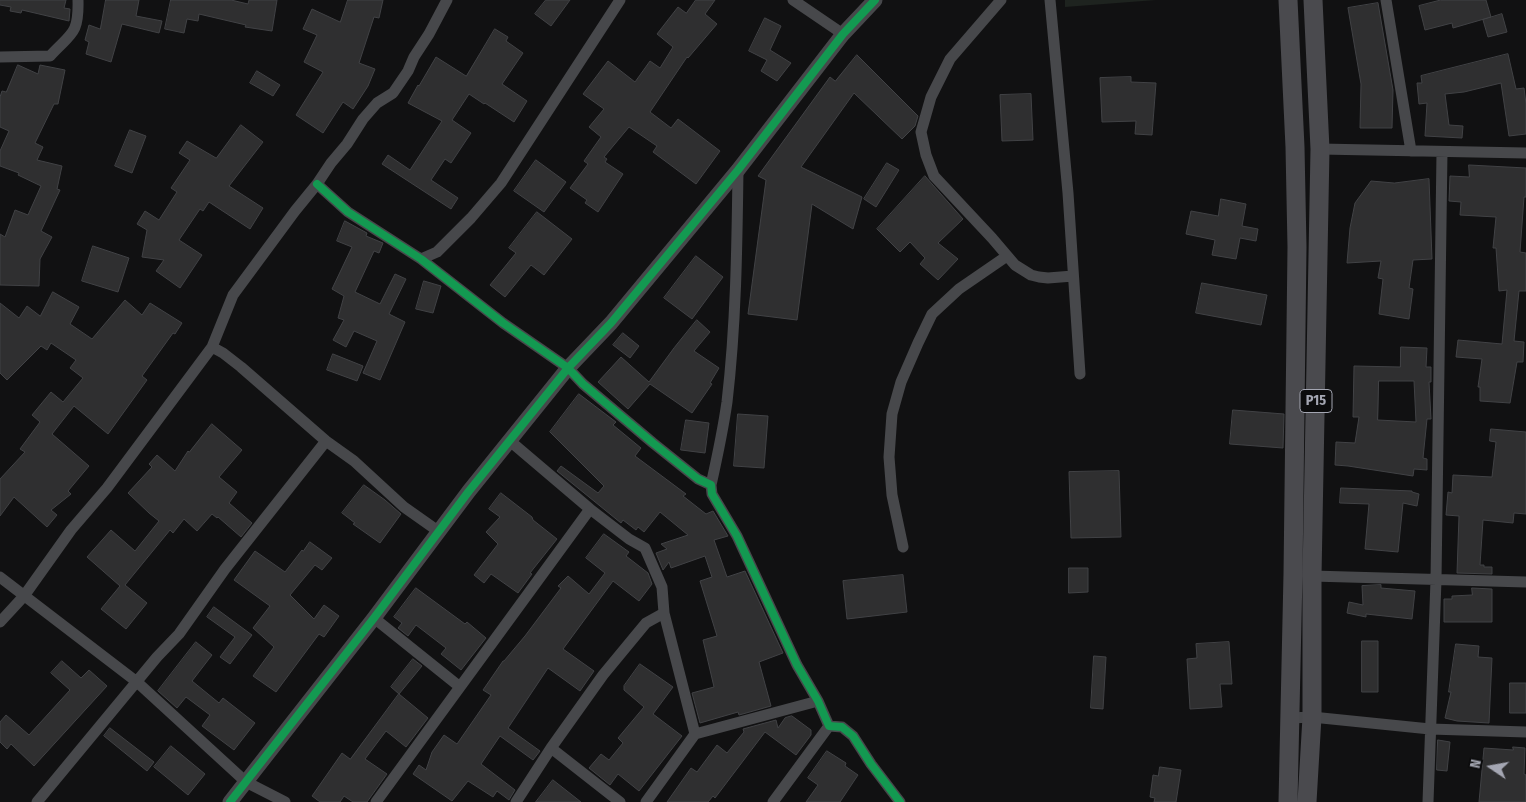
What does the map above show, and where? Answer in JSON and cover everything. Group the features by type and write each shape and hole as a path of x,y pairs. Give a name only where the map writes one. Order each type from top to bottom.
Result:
{"main road":[{"name":"P15","path":"1288,0 1295,138 1297,247 1291,718 1288,802"},
{"name":"P15","path":"1307,802 1312,717 1312,576 1320,149 1313,0"}],"street":[{"path":"0,57 50,56 61,44 70,38 78,19 78,0"},
{"path":"0,622 24,596 71,530 107,488 212,347 232,295 347,144 363,119 377,103 394,93 448,0"},
{"path":"421,259 437,252 502,184 620,0"},
{"path":"793,0 842,34"},
{"path":"230,802 374,618 469,490 568,368 611,323 738,170 842,34 875,0"},
{"path":"1001,0 950,59 931,97 921,132 926,156 934,176 1015,265 1031,274 1048,278 1073,276"},
{"path":"1050,0 1068,193 1080,374"},
{"path":"1386,0 1411,151"},
{"path":"1320,149 1526,153"},
{"path":"1428,802 1436,580 1442,152"},
{"path":"738,170 737,268 733,340 726,404 711,485 712,494 738,536 797,665 818,701 829,726"},
{"path":"317,184 348,212 421,259 503,322 568,368 583,384 653,444 698,479 711,485"},
{"path":"903,548 892,495 888,457 892,414 901,382 932,314 959,290 1007,256"},
{"path":"212,347 241,367 326,442 354,461 404,507 438,531"},
{"path":"510,441 590,509 644,548 662,587 664,613 695,734"},
{"path":"37,802 157,657 179,634 225,569 326,442"},
{"path":"376,802 590,509"},
{"path":"1312,576 1526,582"},
{"path":"0,577 137,682 246,782 285,802"},
{"path":"516,802 602,675 646,623 664,613"},
{"path":"374,618 460,687"},
{"path":"646,802 695,734 818,701"},
{"path":"1291,718 1312,717 1430,729 1526,732"},
{"path":"829,726 842,727 853,736 871,764 900,802"},
{"path":"773,802 829,726"},
{"path":"551,748 620,802"}],"shaded area":[{"path":"1065,0 1156,0 1065,7"}],"building":[{"path":"0,0 66,0 64,8 70,9 69,21 22,10 21,13 10,11 11,7 0,5"},
{"path":"106,0 139,0 136,16 162,21 159,33 122,24 111,62 86,54 89,42 85,40 89,25 100,29"},
{"path":"171,0 231,0 248,4 249,0 277,0 272,31 245,27 246,25 199,14 198,21 187,19 184,33 165,29"},
{"path":"348,0 383,0 379,18 374,17 359,63 375,69 368,86 353,109 343,102 323,133 296,115 323,72 304,62 317,35 303,29 312,9 340,22"},
{"path":"546,0 570,0 551,26 535,14"},
{"path":"696,0 715,0 705,14 717,24 687,57 650,112 671,128 678,119 720,151 696,184 653,152 657,146 629,127 604,157 607,159 605,162 623,174 598,212 585,203 587,200 570,188 588,164 584,161 601,137 589,127 604,109 583,94 608,61 635,82 650,61 660,68 673,47 657,34 678,7 686,13"},
{"path":"1441,0 1486,0 1491,17 1453,28 1452,23 1425,30 1419,6"},
{"path":"1378,3 1393,90 1392,128 1360,128 1361,84 1348,8"},
{"path":"1502,14 1507,32 1488,37 1483,20"},
{"path":"765,18 781,26 770,50 791,63 777,81 761,71 767,60 749,51"},
{"path":"495,29 508,37 506,41 523,53 502,84 527,101 514,122 469,94 452,120 471,133 451,163 445,159 431,180 458,198 451,209 382,164 388,155 410,170 442,121 408,103 436,57 466,76"},
{"path":"1508,54 1516,89 1524,88 1526,134 1509,136 1501,83 1464,92 1445,94 1449,125 1463,126 1462,138 1425,136 1427,103 1419,104 1417,83 1422,83 1421,76"},
{"path":"857,55 918,116 915,126 902,139 854,93 801,167 862,197 853,229 812,204 797,320 748,314 766,180 758,176 830,77 835,81"},
{"path":"18,65 38,74 40,65 65,70 58,104 54,104 35,143 43,147 37,160 62,166 57,189 60,190 41,231 52,237 40,259 39,286 0,285 0,234 5,237 15,210 28,215 41,186 18,175 19,173 0,166 0,151 9,131 0,127 0,97 2,91 6,92"},
{"path":"257,71 280,85 273,96 250,83"},
{"path":"1131,77 1131,82 1156,83 1152,135 1135,134 1136,121 1102,122 1100,78"},
{"path":"1031,94 1033,140 1002,141 1000,95"},
{"path":"241,125 263,142 229,186 263,208 250,229 209,202 203,211 200,209 179,240 202,255 180,288 156,271 164,260 142,257 147,230 137,224 145,211 159,220 177,192 171,188 190,160 179,153 187,141 216,158"},
{"path":"130,130 146,136 132,173 115,166"},
{"path":"536,160 566,182 544,212 514,191"},
{"path":"887,163 899,170 876,207 864,199"},
{"path":"1469,165 1526,168 1526,197 1524,197 1520,252 1526,253 1526,291 1519,291 1514,341 1524,342 1523,362 1517,362 1510,403 1480,401 1480,387 1478,387 1482,359 1456,357 1458,340 1502,344 1507,290 1499,291 1496,248 1493,248 1496,217 1460,215 1461,202 1449,201 1450,176 1469,177"},
{"path":"925,176 963,219 938,243 958,259 938,280 920,264 925,258 910,242 900,252 877,229"},
{"path":"1429,179 1432,259 1413,260 1409,288 1413,289 1409,319 1379,314 1383,279 1378,278 1381,261 1347,263 1350,228 1355,203 1371,181 1394,183"},
{"path":"1221,199 1246,204 1242,226 1258,229 1256,241 1240,238 1236,259 1212,255 1215,240 1186,234 1191,211 1218,216"},
{"path":"537,212 572,239 544,275 531,265 505,297 490,285 516,253 509,248"},
{"path":"345,221 367,233 366,236 383,243 379,253 374,251 355,292 380,304 395,274 406,279 389,314 405,322 380,380 363,373 377,341 354,331 346,347 333,340 344,320 338,318 344,296 332,289 352,247 337,241"},
{"path":"93,246 129,258 118,292 82,281"},
{"path":"696,256 723,277 692,319 664,298"},
{"path":"424,281 441,286 433,313 416,309"},
{"path":"1202,283 1267,295 1261,325 1196,313"},
{"path":"53,292 79,307 70,324 92,339 125,300 142,315 150,303 182,323 142,376 147,380 108,434 74,406 52,434 89,466 68,491 71,494 51,510 57,515 47,527 14,497 0,516 0,479 25,452 20,449 40,422 32,415 51,392 63,402 83,378 70,368 76,360 51,343 47,350 41,346 7,380 0,373 0,303 19,318 27,306 40,316"},
{"path":"697,320 710,332 694,351 719,368 710,383 712,384 692,413 650,384 628,409 598,382 621,357 649,382"},
{"path":"623,333 639,346 630,358 613,345"},
{"path":"1401,347 1427,348 1426,367 1431,367 1431,382 1429,382 1431,419 1427,419 1423,458 1427,459 1427,470 1414,469 1413,476 1335,465 1336,442 1355,443 1359,417 1353,417 1354,366 1400,367","holes":["1379,381 1414,381 1416,422 1378,420"]},
{"path":"333,354 363,366 357,381 327,370"},
{"path":"579,394 616,422 613,425 641,448 635,456 686,494 683,496 706,514 713,511 728,536 714,540 727,577 745,571 783,653 759,662 771,706 739,715 738,712 700,723 692,693 714,687 703,640 717,636 700,581 712,577 705,556 671,568 669,562 663,570 656,553 667,549 661,544 688,535 660,512 644,532 638,527 636,530 623,520 621,523 557,471 561,466 598,493 604,486 550,432"},
{"path":"1233,410 1284,414 1283,448 1230,444"},
{"path":"738,414 768,416 764,468 734,466"},
{"path":"686,420 709,423 705,453 681,450"},
{"path":"212,424 242,450 219,477 237,492 229,503 252,523 241,537 212,514 197,531 184,519 173,533 170,530 125,585 147,603 126,629 101,609 120,586 87,557 111,530 135,551 159,521 128,493 152,467 149,464 157,455 175,471 188,451"},
{"path":"1491,429 1526,432 1526,514 1514,513 1513,523 1483,520 1480,565 1492,567 1492,574 1457,573 1459,516 1446,515 1448,492 1452,493 1453,475 1492,477 1496,442 1490,441"},
{"path":"1119,471 1121,537 1071,538 1069,472"},
{"path":"364,485 401,514 380,543 353,524 355,523 342,513"},
{"path":"1341,488 1412,491 1419,494 1417,506 1403,503 1398,552 1365,549 1369,504 1340,503"},
{"path":"501,493 557,539 530,573 532,574 518,593 491,574 484,583 474,575 498,544 486,532 500,517 489,509"},
{"path":"604,534 629,552 626,556 648,573 652,584 639,601 613,581 563,649 594,671 580,691 548,668 508,728 540,751 533,760 500,736 481,764 515,790 509,800 497,791 493,797 468,781 452,801 413,774 419,765 426,770 432,752 444,735 457,744 491,695 483,690 503,661 525,636 561,588 558,586 568,576 589,594 605,573 586,558"},
{"path":"310,542 332,558 322,570 315,565 290,595 314,619 324,605 339,616 324,637 319,634 276,692 253,676 274,647 253,628 270,606 234,580 255,551 285,572"},
{"path":"1069,568 1088,568 1088,592 1069,593"},
{"path":"903,575 907,612 847,619 843,581"},
{"path":"1381,585 1381,588 1415,591 1412,619 1366,614 1366,617 1347,613 1349,602 1363,605 1362,586"},
{"path":"416,588 465,624 467,622 486,638 461,670 441,654 446,648 416,625 408,636 398,628 402,623 394,617"},
{"path":"1472,588 1492,589 1492,622 1444,622 1444,599 1452,599 1452,596 1472,595"},
{"path":"214,607 252,635 230,664 220,657 235,637 207,617"},
{"path":"1362,641 1378,641 1378,692 1362,692"},
{"path":"196,642 212,655 192,681 219,703 223,698 255,723 234,750 202,726 210,715 186,697 177,708 158,691"},
{"path":"1229,642 1232,684 1220,684 1222,707 1190,709 1187,659 1197,658 1196,644"},
{"path":"1456,644 1479,646 1478,657 1492,658 1489,723 1457,721 1445,718 1451,692 1449,692"},
{"path":"1094,656 1106,657 1103,709 1091,708"},
{"path":"413,659 422,666 399,694 391,687"},
{"path":"62,661 81,678 89,670 107,686 34,766 11,744 7,749 0,742 0,722 6,715 29,735 70,690 51,673"},
{"path":"640,664 673,687 653,714 682,736 639,791 618,774 610,785 589,768 601,754 609,760 623,743 618,738 644,707 624,690 624,686"},
{"path":"1510,683 1526,683 1526,713 1510,713"},
{"path":"399,694 428,718 406,747 386,731 365,759 387,774 367,802 353,802 344,796 340,802 320,802 312,796 342,753 350,759"},
{"path":"792,716 811,730 811,735 796,755 765,732 715,798 713,796 708,802 667,802 691,768 697,772 717,745 727,753 744,732 743,729 776,720 778,728 785,718"},
{"path":"110,728 154,762 147,771 104,736"},
{"path":"1438,740 1450,742 1447,771 1437,770"},
{"path":"171,746 205,774 188,795 154,767"},
{"path":"1513,747 1525,748 1526,802 1479,802 1484,748 1513,750"},
{"path":"827,751 846,763 845,766 858,775 840,802 806,802 818,785 808,778"},
{"path":"1160,767 1181,770 1176,802 1154,802 1155,798 1150,797 1153,775 1158,776"},
{"path":"553,780 581,802 536,802"}],"cycle path":[{"path":"230,802 374,618 469,491 568,368 611,323 738,170 843,34 875,0"},
{"path":"317,184 348,212 421,259 503,323 568,368 583,384 653,443 698,479 711,485 712,494 737,536 797,665 818,701 829,726 842,727 853,736 871,764 900,802"}]}
